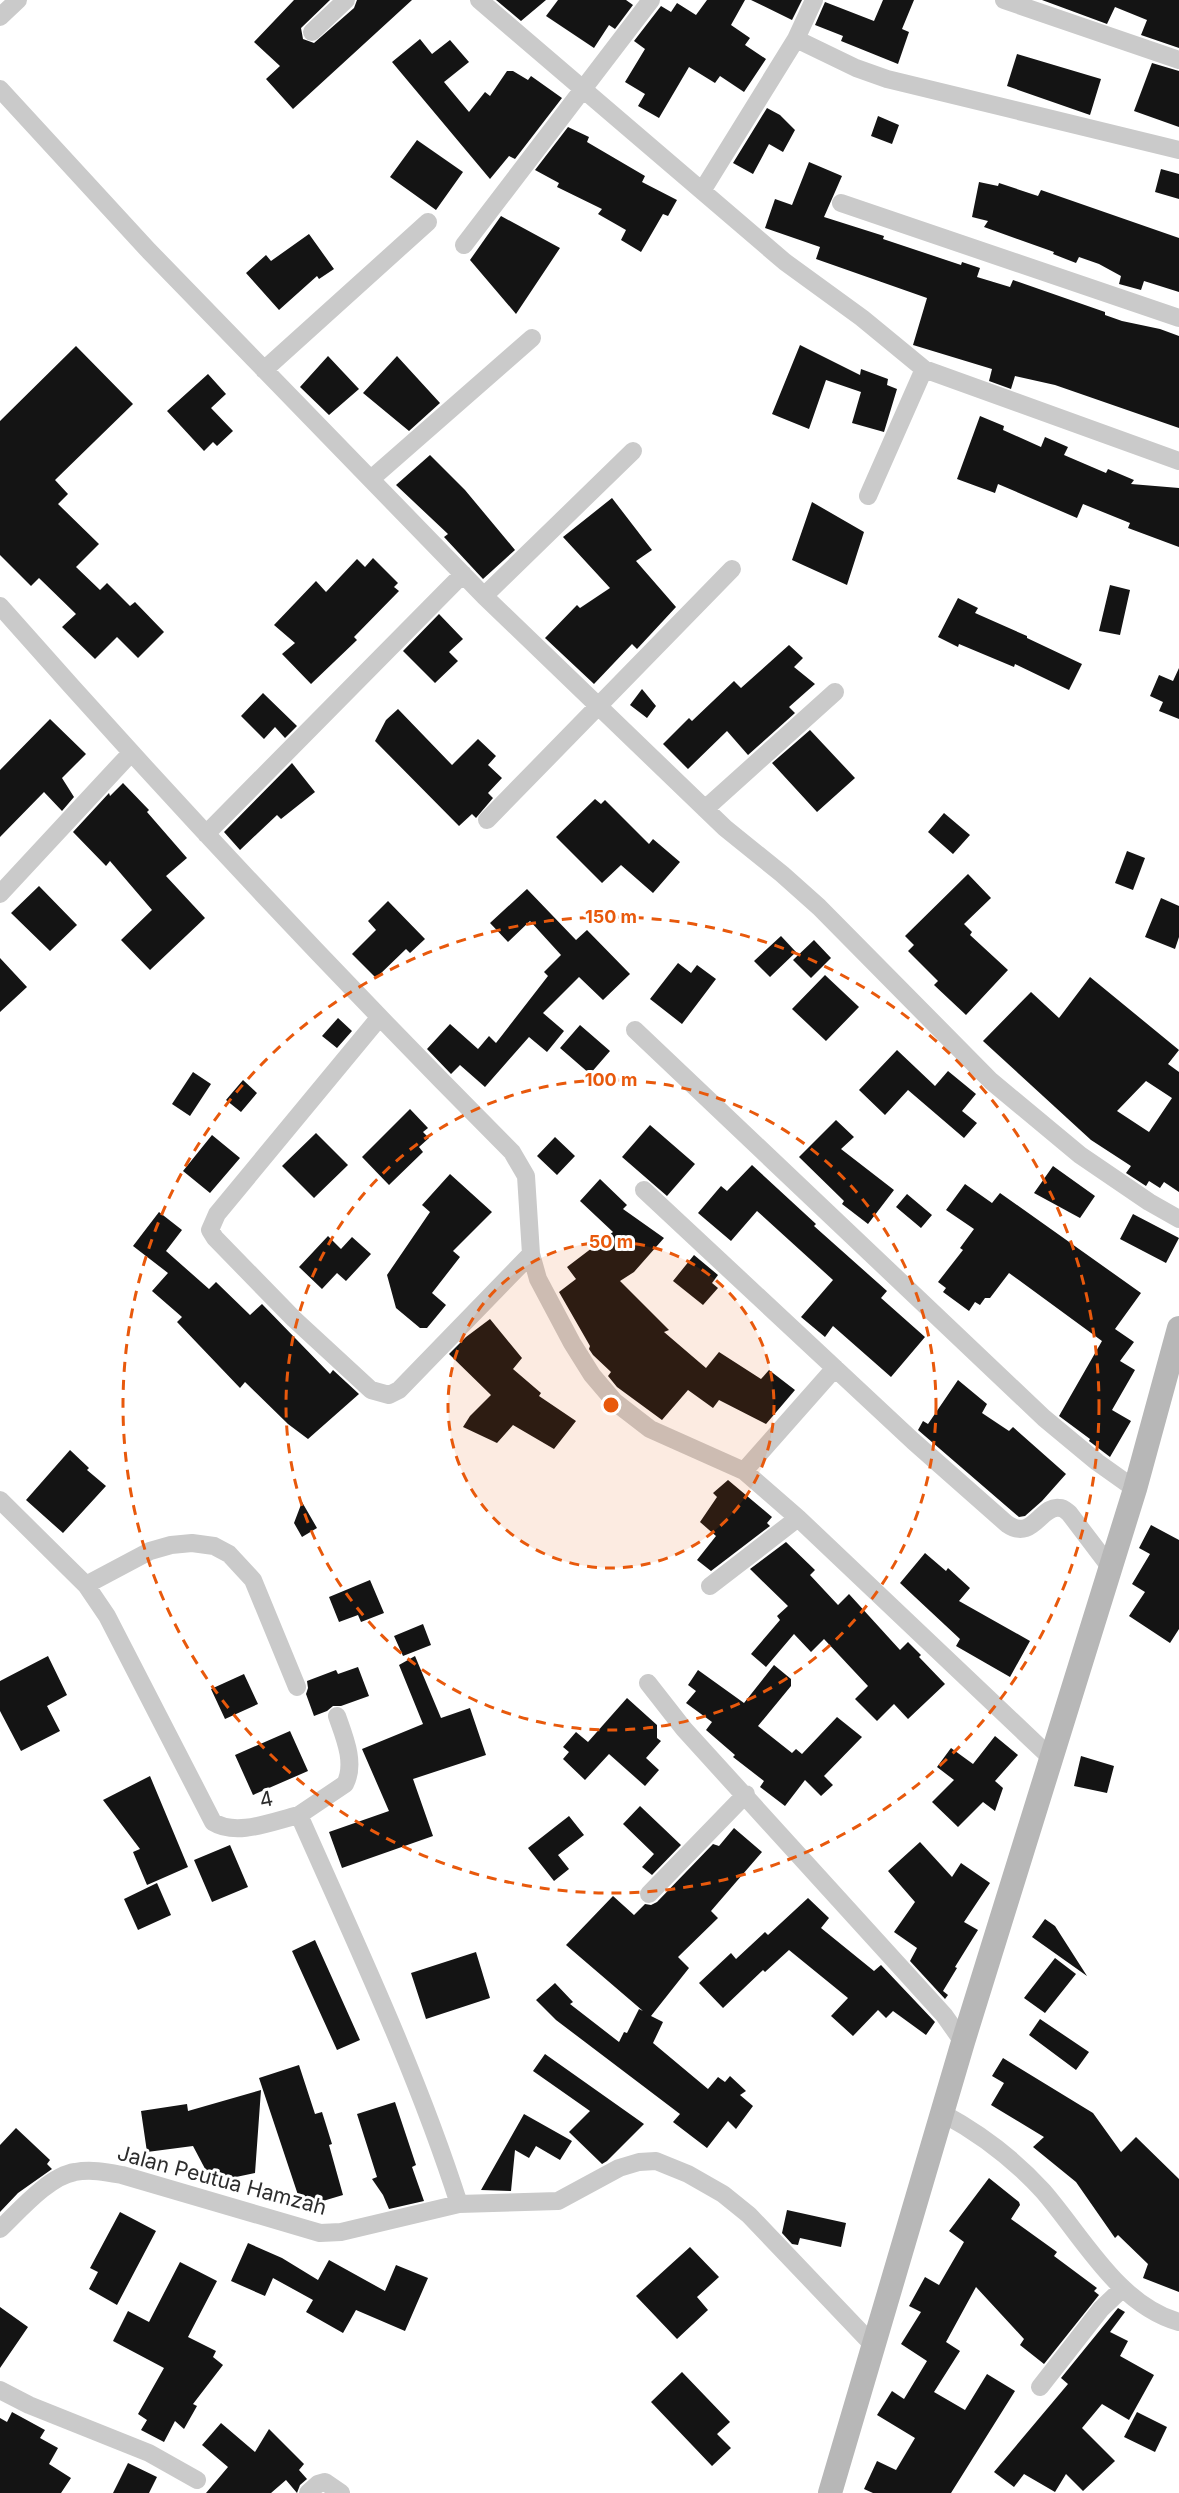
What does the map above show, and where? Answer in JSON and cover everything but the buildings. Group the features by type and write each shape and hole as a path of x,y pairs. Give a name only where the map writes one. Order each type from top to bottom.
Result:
{"main road":[{"path":"830,2493 963,2042 1135,1489 1179,1328"}],"street":[{"path":"0,17 18,0"},
{"path":"312,32 346,0"},
{"path":"479,0 785,262 862,318 924,369 1179,460"},
{"path":"464,245 651,0"},
{"path":"702,191 796,39 814,0"},
{"path":"1004,0 1179,60"},
{"path":"796,39 856,68 887,79 1179,150"},
{"path":"0,89 149,251 484,596 705,809 819,907 991,1082 1080,1155 1149,1202 1179,1219"},
{"path":"841,203 1179,318"},
{"path":"264,370 428,222"},
{"path":"370,479 532,338"},
{"path":"868,496 924,369"},
{"path":"484,596 633,452"},
{"path":"487,820 732,569"},
{"path":"206,834 463,574"},
{"path":"0,606 130,754 379,1018 512,1152 526,1176 531,1254 538,1279 572,1344 592,1375 615,1402 651,1429 744,1471 798,1518 1050,1757"},
{"path":"705,809 835,692"},
{"path":"0,894 130,754"},
{"path":"379,1018 217,1214 210,1230 215,1238 294,1319 370,1390 389,1395 399,1390 531,1254"},
{"path":"635,1030 1044,1418 1097,1462 1135,1489"},
{"path":"644,1190 835,1368 1008,1524 1013,1528 1028,1528 1055,1509 1060,1508 1069,1513 1110,1566"},
{"path":"744,1471 835,1368"},
{"name":"4","path":"0,1500 86,1585 107,1616 213,1822 222,1827 236,1829 299,1815 403,2049 440,2145 459,2204"},
{"path":"711,1586 798,1518"},
{"path":"86,1585 150,1551 171,1545 192,1543 214,1546 230,1554 253,1580 297,1687"},
{"path":"648,1683 684,1729 746,1794 944,2015 963,2042"},
{"path":"299,1815 345,1784 349,1777 348,1748 338,1716"},
{"path":"649,1894 746,1794"},
{"path":"942,2114 1002,2150 1042,2190 1122,2289 1158,2315 1179,2322"},
{"name":"Jalan Peutua Hamzah","path":"0,2229 57,2178 74,2172 95,2171 122,2175 320,2233 341,2232 459,2204 558,2201 618,2168 639,2162 656,2161 688,2174 723,2194 749,2215 873,2345"},
{"path":"1040,2387 1101,2309 1122,2289"},
{"path":"0,2390 29,2406 149,2453 197,2480"},
{"path":"309,2493 318,2484 325,2482 341,2493"}]}
